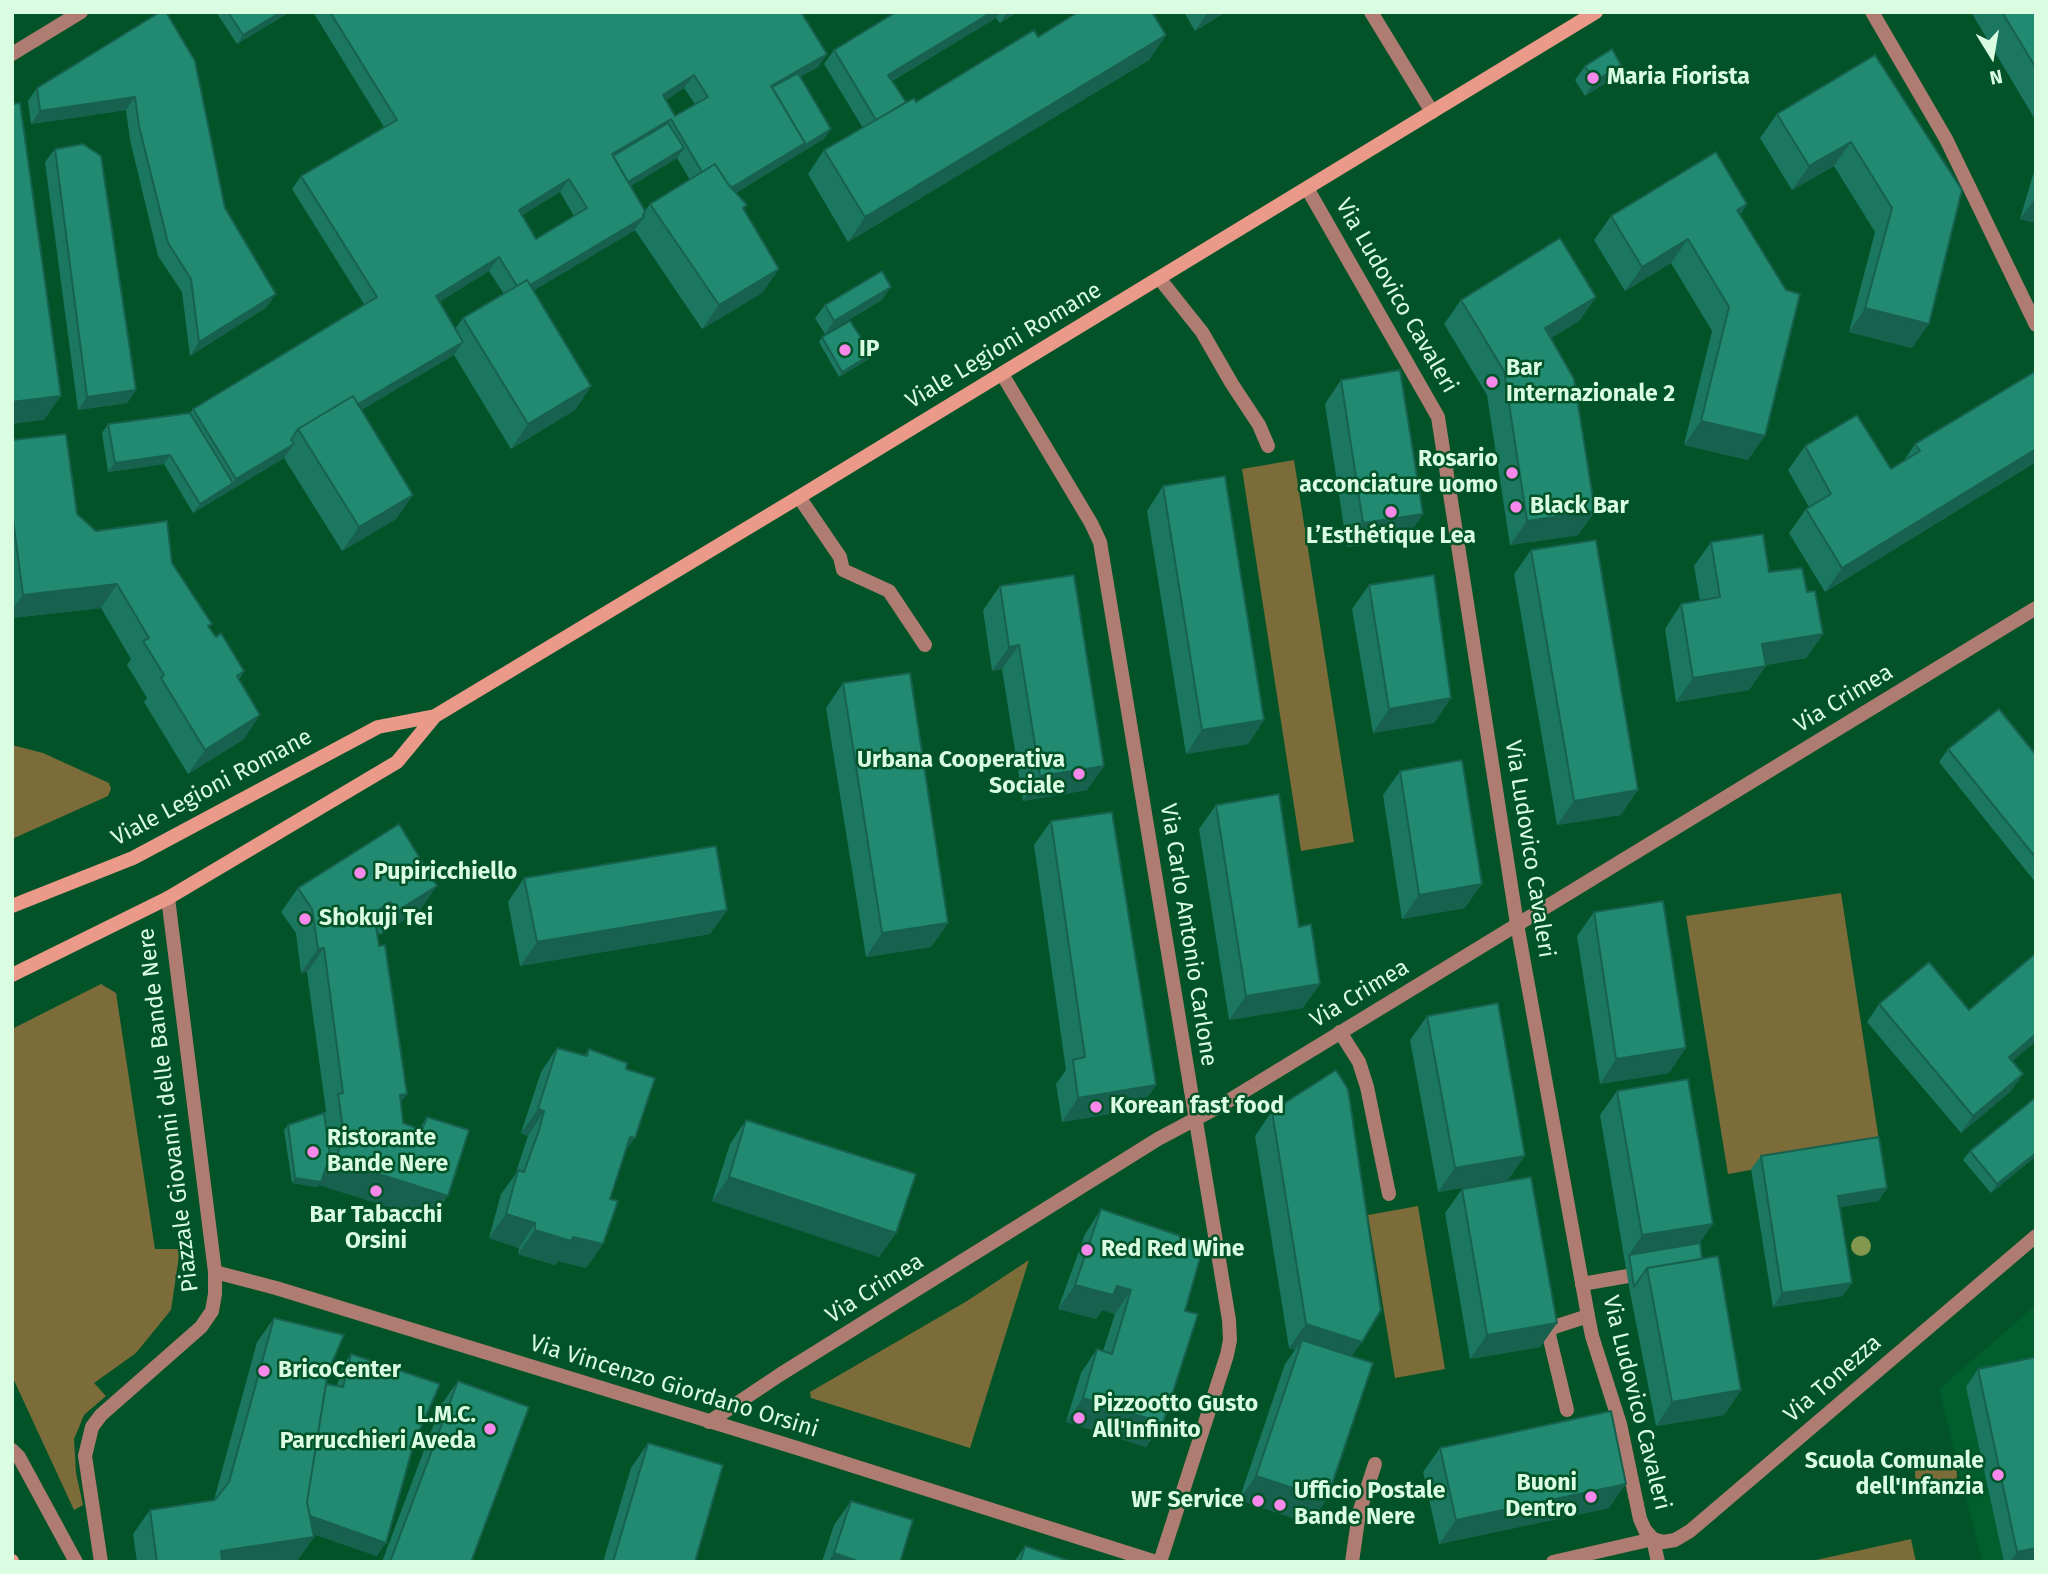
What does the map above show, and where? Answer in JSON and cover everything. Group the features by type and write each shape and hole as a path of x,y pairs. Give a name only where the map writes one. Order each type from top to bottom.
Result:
{"main road":[{"name":"Viale Legioni Romane","path":"168,898 397,762 435,716 1596,12"},
{"name":"Viale Legioni Romane","path":"12,906 133,858 378,727 435,716"},
{"name":"Piazzale Giovanni delle Bande Nere","path":"12,975 168,898"}],"street":[{"path":"12,54 81,12"},
{"path":"1371,12 1432,112"},
{"path":"1872,12 1952,151 2036,325"},
{"name":"Via Ludovico Cavaleri","path":"1307,188 1438,417 1517,925 1588,1316 1620,1424 1640,1519 1653,1539 1658,1562"},
{"path":"1159,278 1202,332 1231,384 1259,425 1268,446"},
{"name":"Via Carlo Antonio Carlone","path":"1002,374 1100,542 1229,1320 1230,1340 1227,1355 1158,1562"},
{"path":"799,497 839,557 843,570 889,591 925,645"},
{"name":"Via Crimea","path":"709,1422 1158,1139 1196,1119 1517,925 2036,608"},
{"name":"Piazzale Giovanni delle Bande Nere","path":"101,1562 85,1456 92,1427 101,1415 201,1327 212,1311 215,1294 215,1272 168,898"},
{"path":"1340,1032 1359,1062 1367,1087 1389,1194"},
{"name":"Via Tonezza","path":"1553,1562 1653,1539 1663,1542 1675,1540 1690,1531 2036,1236"},
{"name":"Via Vincenzo Giordano Orsini","path":"215,1272 276,1288 709,1422 1117,1556 1158,1562"},
{"path":"1582,1284 1628,1276"},
{"path":"1567,1410 1549,1335 1551,1328 1588,1316"},
{"path":"12,1450 19,1457 76,1562"},
{"path":"1352,1562 1359,1513 1375,1464"}],"shaded area":[{"path":"1294,460 1354,842 1301,851 1242,469"},
{"path":"12,745 43,753 109,783 111,789 108,796 12,839"},
{"path":"1841,893 1880,1147 1728,1174 1686,916"},
{"path":"101,984 116,993 155,1249 180,1249 171,1310 136,1353 94,1383 106,1396 84,1415 74,1439 76,1473 83,1505 74,1510 12,1376 12,1029"},
{"path":"1418,1206 1445,1369 1395,1378 1368,1215"},
{"path":"1029,1260 970,1448 811,1398 810,1392 967,1301"},
{"name":"Scuola Comunale dell'Infanzia","path":"2036,1305 2036,1562 1982,1562 1939,1389"},
{"path":"1936,1454 1951,1460 1957,1475 1951,1490 1936,1496 1921,1490 1915,1475 1921,1460"},
{"path":"1911,1539 1916,1562 1807,1562"}],"building":[{"path":"160,12 166,12 195,61 225,208 276,294 199,342 191,279 168,243 139,126 135,97 40,111 37,88"},
{"path":"228,12 281,12 243,35"},
{"path":"330,12 801,12 827,54 771,86 805,143 731,188 715,164 702,172 671,119 612,154 645,211 644,217 530,285 527,280 517,286 499,257 436,296 463,342 358,404 353,396 298,429 291,440 294,444 236,479 193,409 377,297 301,176 397,120","holes":["694,75 708,97 675,116 663,95","569,179 587,208 536,239 519,210"]},
{"path":"896,12 992,12 888,75 906,102 876,120 834,50"},
{"path":"1078,12 1152,12 1166,35 865,217 824,150 914,98 916,102 1034,30 1038,37"},
{"path":"2002,12 2036,12 2036,68"},
{"path":"1612,49 1621,65 1594,82 1585,66"},
{"path":"1875,55 1962,190 1929,324 1865,308 1892,208 1851,142 1809,166 1777,114"},
{"path":"798,73 831,129 802,147 805,143 772,87"},
{"path":"20,103 61,396 12,402 12,104"},
{"path":"668,123 684,148 628,182 613,156"},
{"path":"83,144 101,156 136,390 87,397 55,149"},
{"path":"1716,152 1747,204 1737,210 1786,290 1800,294 1765,436 1701,421 1729,307 1688,239 1642,267 1611,216"},
{"path":"715,164 747,205 743,208 779,269 719,305 650,204"},
{"path":"1560,238 1596,297 1545,328 1574,379 1595,511 1527,521 1504,371 1461,300"},
{"path":"882,271 891,287 834,321 825,305"},
{"path":"527,280 591,386 528,424 463,318"},
{"path":"850,321 872,354 842,372 822,337"},
{"path":"1400,370 1423,514 1363,523 1341,380"},
{"path":"2036,371 2036,449 1842,568 1806,509 1831,494 1805,446 1857,415 1891,469 1920,451 1915,444"},
{"path":"353,396 413,495 359,527 298,429"},
{"path":"190,413 233,483 200,504 170,455 115,463 108,424"},
{"path":"66,434 77,514 96,531 167,521 172,563 212,624 208,626 216,637 221,633 244,671 237,676 260,715 205,750 161,678 164,675 143,641 149,638 117,584 23,595 12,512 12,440"},
{"path":"1225,476 1264,720 1202,730 1163,486"},
{"path":"1763,534 1769,572 1802,568 1807,592 1815,591 1823,634 1762,644 1766,666 1693,678 1681,604 1720,597 1711,542"},
{"path":"1596,540 1638,790 1574,801 1531,550"},
{"path":"1074,575 1104,766 1040,776 1019,645 1009,647 1000,586"},
{"path":"1434,575 1451,698 1389,709 1369,585"},
{"path":"910,673 948,923 882,933 843,683"},
{"path":"1999,709 2036,755 2036,858 1948,749"},
{"path":"1462,760 1482,884 1419,895 1400,771"},
{"path":"1279,794 1299,927 1311,924 1320,984 1246,996 1216,805"},
{"path":"1112,812 1156,1085 1078,1098 1073,1060 1085,1057 1051,821"},
{"path":"399,824 437,886 397,911 390,902 374,913 379,946 385,945 407,1094 400,1095 403,1123 422,1130 427,1117 469,1130 448,1196 335,1160 344,1136 338,1094 343,1093 324,948 318,949 312,909 298,888"},
{"path":"716,846 727,910 537,942 524,878"},
{"path":"1663,901 1686,1048 1616,1059 1594,912"},
{"path":"2036,953 2036,1034 2009,1057 2023,1074 1973,1116 1879,1004 1929,962 1969,1010"},
{"path":"1498,1003 1525,1156 1455,1168 1427,1016"},
{"path":"557,1048 587,1056 589,1049 627,1063 626,1069 655,1078 635,1138 630,1137 610,1199 618,1201 603,1244 573,1237 571,1241 535,1230 535,1223 506,1214 518,1170 524,1172 539,1130 544,1111 538,1109"},
{"path":"1336,1070 1348,1089 1381,1310 1362,1342 1306,1324 1272,1111"},
{"path":"1688,1079 1713,1224 1642,1235 1617,1091"},
{"path":"2036,1097 2036,1153 1997,1184 1970,1151"},
{"path":"324,1113 330,1156 321,1182 295,1178 288,1125"},
{"path":"746,1120 916,1174 896,1233 729,1177"},
{"path":"1879,1137 1887,1188 1838,1196 1852,1283 1782,1293 1761,1156"},
{"path":"1531,1177 1557,1323 1487,1335 1462,1189"},
{"path":"1101,1209 1204,1244 1185,1311 1198,1314 1163,1423 1083,1398 1097,1349 1112,1354 1131,1290 1117,1286 1113,1295 1075,1285"},
{"path":"1700,1243 1702,1259 1647,1268 1634,1287 1629,1255"},
{"path":"1718,1256 1741,1390 1672,1402 1647,1268"},
{"path":"274,1318 344,1335 328,1372 307,1502 314,1537 221,1551 222,1562 157,1562 150,1510 215,1500 229,1482"},
{"path":"1302,1340 1373,1363 1327,1499 1256,1476"},
{"path":"351,1354 440,1384 414,1443 386,1543 310,1516 307,1502 326,1384 343,1387"},
{"path":"2036,1357 2036,1548 2017,1552 1978,1369"},
{"path":"458,1381 529,1407 471,1562 390,1562"},
{"path":"1611,1411 1626,1484 1456,1520 1440,1448"},
{"path":"648,1443 723,1465 695,1562 613,1562"},
{"path":"851,1501 913,1520 900,1562 860,1562 834,1553"},
{"path":"1025,1546 1073,1562 1020,1562"}],"place":[{"name":"Maria Fiorista","path":"1593,78"},
{"name":"IP","path":"845,350"},
{"name":"Bar Internazionale 2","path":"1492,382"},
{"name":"Rosario acconciature uomo","path":"1512,473"},
{"name":"Black Bar","path":"1516,507"},
{"name":"L’Esthétique Lea","path":"1391,512"},
{"name":"Urbana Cooperativa Sociale","path":"1079,774"},
{"name":"Pupiricchiello","path":"360,873"},
{"name":"Shokuji Tei","path":"305,919"},
{"name":"Korean fast food","path":"1096,1107"},
{"name":"Ristorante Bande Nere","path":"313,1152"},
{"name":"Bar Tabacchi Orsini","path":"376,1191"},
{"name":"Red Red Wine","path":"1087,1250"},
{"name":"BricoCenter","path":"264,1371"},
{"name":"Pizzootto Gusto All'Infinito","path":"1079,1418"},
{"name":"L.M.C. Parrucchieri Aveda","path":"490,1429"},
{"name":"Scuola Comunale dell'Infanzia","path":"1998,1475"},
{"name":"Buoni Dentro","path":"1591,1497"},
{"name":"WF Service","path":"1258,1501"},
{"name":"Ufficio Postale Bande Nere","path":"1280,1505"}]}
